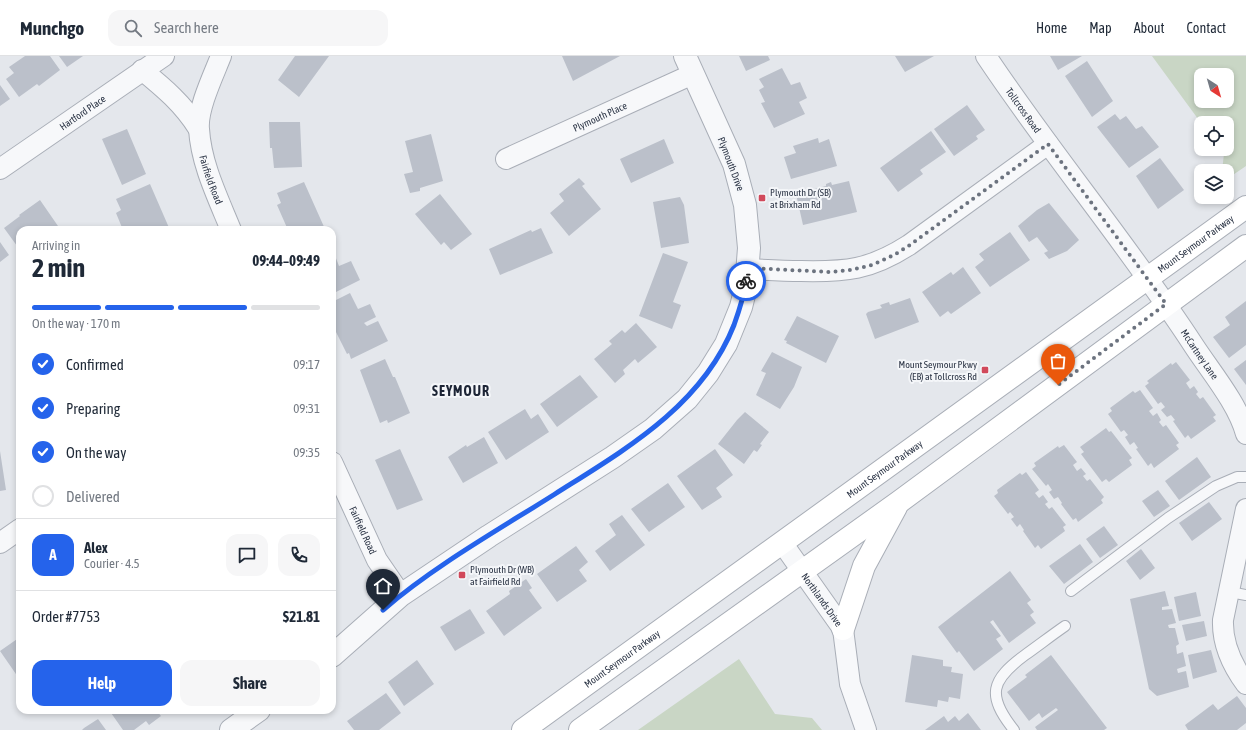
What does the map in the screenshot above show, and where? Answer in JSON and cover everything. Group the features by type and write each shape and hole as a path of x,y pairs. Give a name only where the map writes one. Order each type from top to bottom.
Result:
{"main road":[{"name":"Mount Seymour Parkway","path":"523,730 783,544 1246,207"},
{"path":"580,730 899,502 1246,246"},
{"path":"843,628 864,566 899,502"}],"street":[{"name":"Hartford Place","path":"0,169 164,56"},
{"name":"Fairfield Road","path":"198,128 203,105 221,56"},
{"name":"Tollcross Road","path":"986,56 1020,106 1148,279"},
{"name":"Plymouth Place","path":"506,159 689,65"},
{"name":"Plymouth Drive","path":"336,652 401,595 489,536 613,457 653,429 687,399 708,374 726,344 741,307 748,268 748,222 734,164 689,65"},
{"name":"Fairfield Road","path":"142,70 186,109 198,128 205,160 230,226"},
{"path":"748,268 830,272 851,270 872,265 894,255 910,245 1048,144"},
{"name":"McCartney Lane","path":"1148,279 1236,409 1246,434"},
{"name":"Fairfield Road","path":"336,471 376,560 401,595"},
{"path":"1246,509 1238,594 1222,620 1222,633 1232,662 1246,684"},
{"path":"0,543 16,532"},
{"name":"Northlands Drive","path":"783,544 843,628 850,684 866,730"},
{"path":"231,730 253,714"}],"lane":[{"path":"1071,591 1168,518 1216,486 1237,477 1246,477"},
{"path":"1014,730 999,709 996,695 998,681 1008,668 1065,626"}],"green space":[{"path":"1152,56 1246,56 1246,166 1234,174 1234,164 1223,164 1224,156 1234,156 1234,116 1196,116"},
{"path":"739,659 775,714 812,718 822,730 638,730"}],"building":[{"path":"25,56 50,56 60,70 39,86 37,84 19,97 6,79 14,73 9,67"},
{"path":"59,56 83,56 67,67"},
{"path":"295,56 329,56 299,97 278,80"},
{"path":"562,56 620,56 573,81"},
{"path":"739,56 768,56 770,60 746,71"},
{"path":"895,56 934,56 905,72"},
{"path":"1050,56 1082,56 1058,70"},
{"path":"1087,61 1113,101 1092,117 1065,76"},
{"path":"782,68 791,85 800,82 807,98 799,102 805,114 774,128 761,103 765,102 759,90 764,87 759,79"},
{"path":"0,85 10,99 0,106"},
{"path":"967,105 985,130 976,136 978,139 954,156 934,129"},
{"path":"1115,114 1120,120 1126,116 1136,129 1142,126 1159,147 1129,168 1097,127"},
{"path":"269,122 300,122 302,167 274,168 272,148 270,148"},
{"path":"127,129 146,174 122,185 102,139"},
{"path":"931,131 946,152 920,170 923,174 898,192 880,168"},
{"path":"431,134 443,181 420,188 420,191 410,193 404,174 413,172 405,141"},
{"path":"818,138 819,143 829,139 837,166 791,179 784,157 796,153 793,146"},
{"path":"664,139 674,163 631,183 620,159"},
{"path":"1160,158 1184,190 1158,209 1136,176"},
{"path":"579,178 585,184 582,186 601,209 569,236 550,213 564,201 559,194"},
{"path":"849,181 857,212 803,225 796,194 826,186 826,184 831,182 832,185"},
{"path":"304,182 324,226 286,226 277,205 281,203 277,193"},
{"path":"150,184 168,226 121,226 116,213 121,210 116,199"},
{"path":"440,194 472,234 451,250 444,242 441,245 415,214"},
{"path":"680,197 684,205 689,243 661,248 653,202"},
{"path":"40,200 58,226 16,226 16,244 4,228 20,216 19,215"},
{"path":"1049,203 1079,240 1067,251 1049,259 1044,253 1048,251 1037,237 1029,242 1018,226 1037,210"},
{"path":"541,228 553,253 500,275 489,249 531,230 532,232"},
{"path":"1010,232 1030,260 990,287 975,267 984,260 979,254"},
{"path":"0,242 9,255 0,262"},
{"path":"663,253 688,262 673,302 681,305 672,329 639,316"},
{"path":"336,258 339,266 351,261 360,280 336,292"},
{"path":"963,267 981,293 951,314 948,311 940,317 922,292 951,272 953,275"},
{"path":"350,293 358,309 370,304 376,317 364,323 367,326 378,321 388,341 351,359 336,332 336,300"},
{"path":"910,298 919,322 875,339 866,314 882,308 880,305 889,302 890,305"},
{"path":"1246,301 1246,345 1229,358 1213,337 1230,325 1225,317"},
{"path":"797,316 839,336 826,363 786,343 787,341 784,340"},
{"path":"636,323 657,347 638,363 635,359 623,370 625,374 615,383 594,359 612,344 609,341 622,330 625,333"},
{"path":"772,352 802,367 794,387 780,409 756,395 766,373 761,371"},
{"path":"385,359 393,377 395,377 410,413 388,423 387,420 380,423 360,370"},
{"path":"1246,360 1246,385 1234,369"},
{"path":"1176,362 1190,380 1186,383 1190,389 1194,386 1198,392 1196,394 1200,399 1203,397 1216,415 1213,417 1216,421 1191,439 1188,435 1185,438 1173,421 1175,420 1171,415 1167,417 1161,410 1165,407 1161,402 1158,404 1145,386 1149,383 1147,381 1171,363 1172,365"},
{"path":"580,375 598,397 557,427 540,404"},
{"path":"1140,390 1153,408 1149,411 1153,416 1157,413 1161,420 1159,422 1163,427 1166,425 1179,443 1176,445 1179,449 1154,468 1151,463 1148,466 1136,449 1138,448 1134,442 1130,445 1125,437 1128,435 1124,430 1121,432 1108,414 1112,411 1110,408 1133,391 1135,393"},
{"path":"525,409 531,419 538,414 549,432 506,460 488,432"},
{"path":"745,412 769,432 760,444 762,445 757,452 754,450 744,464 718,444"},
{"path":"1106,428 1109,432 1111,431 1132,458 1129,460 1132,465 1109,482 1106,479 1102,482 1081,454 1084,452 1080,447"},
{"path":"484,437 498,463 463,483 448,457 466,445 467,447"},
{"path":"1064,445 1077,462 1073,465 1077,471 1081,468 1086,474 1083,476 1087,481 1090,479 1104,497 1101,500 1103,503 1078,522 1076,518 1073,520 1061,504 1062,503 1058,497 1054,499 1049,492 1052,490 1048,484 1046,486 1032,469 1036,466 1034,463 1058,446 1059,448"},
{"path":"400,449 423,500 397,510 375,460"},
{"path":"715,449 733,475 716,488 722,497 702,510 677,476"},
{"path":"0,451 6,490 0,491"},
{"path":"1197,457 1211,477 1179,500 1165,481"},
{"path":"1026,472 1039,490 1035,493 1039,498 1043,495 1048,502 1045,504 1049,509 1052,507 1066,525 1063,527 1065,531 1041,549 1038,545 1035,548 1020,524 1017,527 1011,519 1014,517 1010,512 1008,514 994,496 998,493 997,490 1020,473 1022,475"},
{"path":"668,483 685,507 649,532 631,509"},
{"path":"1158,490 1170,506 1154,517 1142,501"},
{"path":"1209,502 1222,519 1192,541 1179,523"},
{"path":"622,515 645,545 610,571 595,551 616,535 609,524"},
{"path":"1104,526 1118,545 1100,558 1086,539"},
{"path":"1080,544 1093,562 1064,584 1049,566"},
{"path":"576,546 588,562 579,570 587,581 557,602 537,574"},
{"path":"1141,549 1155,568 1140,580 1126,561"},
{"path":"1010,571 1031,600 1027,603 1034,612 1030,615 1036,623 1009,643 993,620 990,622 1001,636 996,639 1003,649 974,671 959,651 957,653 938,627"},
{"path":"526,579 532,588 529,590 542,608 504,636 486,611 510,594 509,591"},
{"path":"1165,591 1169,606 1162,607 1162,610 1172,609 1176,623 1168,625 1169,628 1175,628 1179,644 1176,646 1177,654 1183,652 1186,666 1177,669 1178,673 1186,671 1189,687 1157,696 1149,689 1130,599"},
{"path":"1196,592 1201,616 1179,621 1174,597"},
{"path":"470,609 485,633 455,651 440,627"},
{"path":"1204,621 1207,636 1186,641 1182,625"},
{"path":"16,640 16,674 0,651"},
{"path":"1211,650 1217,672 1193,679 1188,655"},
{"path":"912,655 943,660 943,666 952,667 951,672 963,674 960,699 949,697 948,702 938,700 937,707 905,702"},
{"path":"1051,655 1107,728 1104,730 1037,730 1035,727 1058,710 1056,708 1042,718 1039,713 1029,721 1007,692 1027,677 1025,675"},
{"path":"417,660 434,684 404,706 388,682"},
{"path":"386,693 401,713 379,730 354,730 347,721"},
{"path":"1237,696 1246,708 1246,723 1237,730 1188,730 1185,725 1213,704 1218,710"},
{"path":"968,713 981,730 925,730 944,716 948,722 955,716 959,721"},
{"path":"112,714 159,714 161,716 149,725 146,721 134,730 123,730"},
{"path":"98,719 106,730 82,730 84,728"}],"way so far":[{"path":"746,281 748,268 764,270 830,272 851,270 872,265 894,255 910,245 1048,144 1166,304 1058,385"}],"place":[{"name":"Plymouth Dr (SB) at Brixham Rd","path":"762,198"},
{"name":"Mount Seymour Pkwy (EB) at Tollcross Rd","path":"985,370"},
{"name":"Plymouth Dr (WB) at Fairfield Rd","path":"462,575"}],"district":[{"name":"SEYMOUR","path":"461,391"}],"route":[{"path":"383,610 401,595 489,536 613,457 653,429 687,399 708,374 726,344 741,307 746,281"}]}
